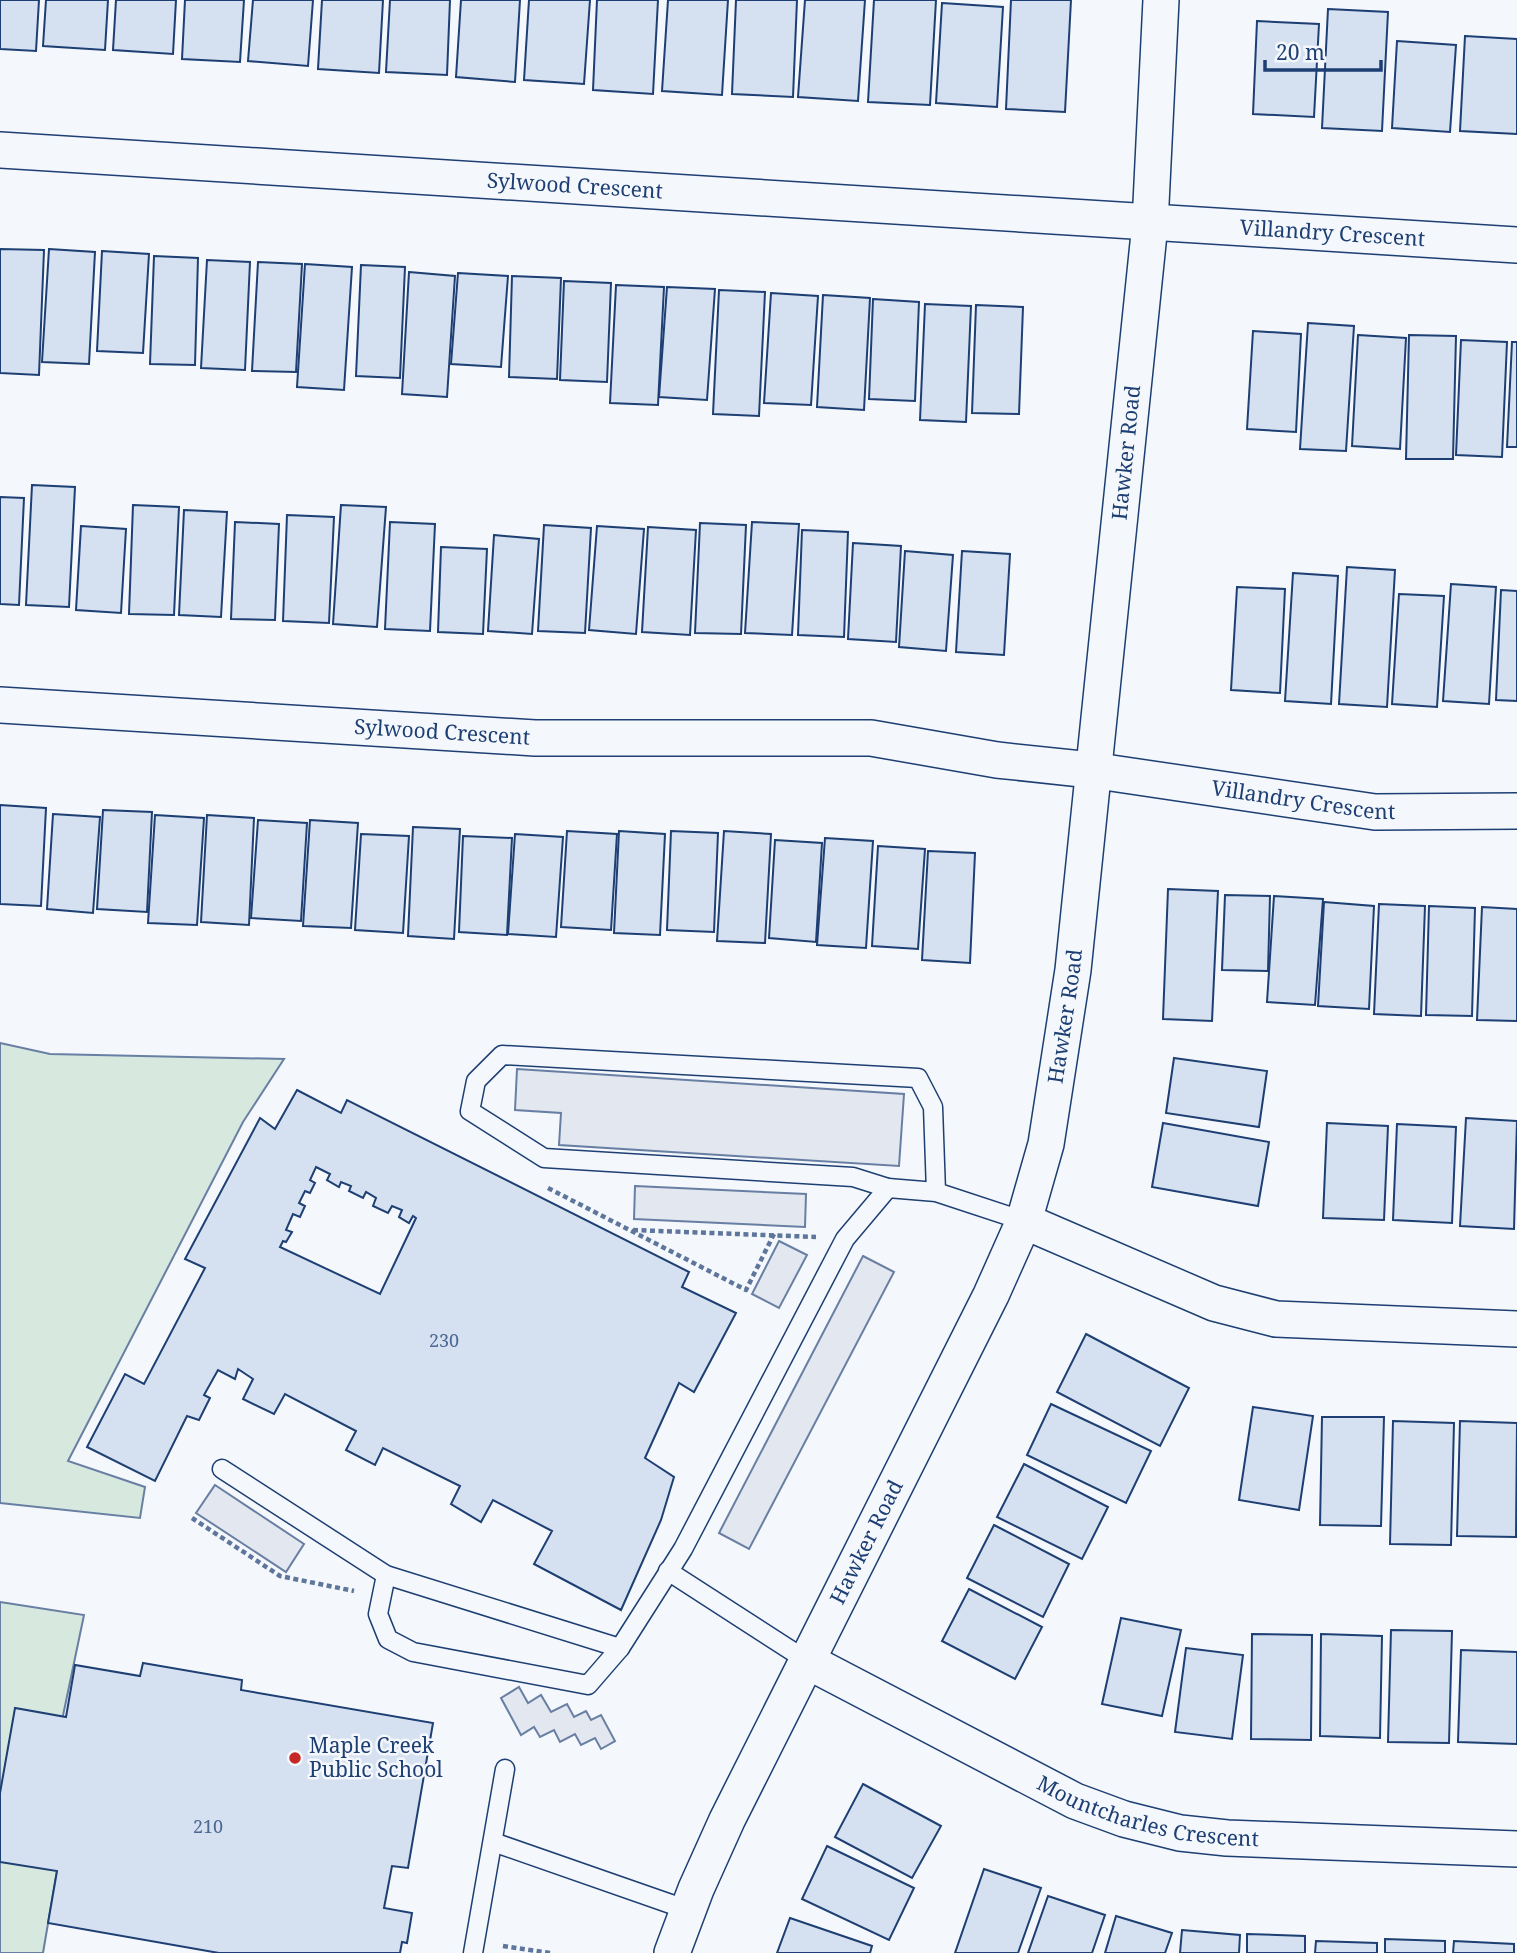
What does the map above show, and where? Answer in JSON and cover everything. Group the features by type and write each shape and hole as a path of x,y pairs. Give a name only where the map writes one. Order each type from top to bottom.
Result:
{"street":[{"name":"Hawker Road","path":"672,1953 727,1820 992,1295 1024,1221 1046,1144 1073,970 1091,770 1150,223 1161,0"},
{"name":"Sylwood Crescent","path":"0,150 1150,223"},
{"name":"Villandry Crescent","path":"1150,223 1517,245"},
{"name":"Sylwood Crescent","path":"0,705 535,738 871,738 997,760 1091,770"},
{"name":"Villandry Crescent","path":"1091,770 1375,812 1517,811"},
{"path":"1024,1221 1214,1303 1276,1319 1517,1329"},
{"name":"Mountcharles Crescent","path":"809,1662 1076,1801 1124,1819 1180,1833 1227,1838 1517,1849"}],"lane":[{"path":"936,1192 933,1107 918,1078 502,1055 476,1081 470,1111 544,1158 853,1177 888,1188 936,1192 1024,1221"},
{"path":"386,1575 378,1614 388,1639 413,1652 588,1685 620,1648 683,1549 845,1239 888,1188"},
{"path":"222,1469 386,1575 620,1648"},
{"path":"668,1571 809,1662"},
{"path":"473,1953 505,1769"},
{"path":"493,1842 688,1910"}],"path":[{"path":"536,1181 746,1290 774,1234"},
{"path":"630,1230 845,1239"},
{"path":"192,1518 280,1576 382,1596"}],"shaded area":[{"path":"0,1043 50,1054 284,1059 243,1122 68,1461 145,1487 140,1518 0,1503"},
{"path":"517,1069 904,1094 899,1166 559,1145 561,1113 515,1110"},
{"path":"635,1186 806,1194 805,1227 634,1219"},
{"path":"779,1241 807,1255 779,1308 752,1294"},
{"path":"863,1256 894,1272 749,1549 719,1533"},
{"path":"215,1485 304,1544 286,1572 196,1513"},
{"path":"0,1602 84,1615 56,1749 77,1753 43,1953 0,1953"},
{"path":"519,1687 528,1703 541,1695 551,1712 567,1704 574,1717 586,1711 591,1720 601,1715 615,1741 601,1749 595,1738 581,1745 575,1734 560,1742 554,1730 540,1737 534,1727 521,1735 501,1698"}],"building":[{"path":"0,0 39,0 36,51 0,49"},
{"path":"46,0 108,0 105,50 43,46"},
{"path":"116,0 176,0 173,54 113,50"},
{"path":"185,0 244,0 240,62 182,59"},
{"path":"253,0 313,0 308,66 248,61"},
{"path":"322,0 383,0 379,73 318,69"},
{"path":"390,0 450,0 447,75 386,72"},
{"path":"461,0 520,0 515,82 456,77"},
{"path":"529,0 590,0 584,84 524,80"},
{"path":"597,0 658,0 653,94 593,90"},
{"path":"668,0 728,0 722,95 662,91"},
{"path":"736,0 797,0 793,97 732,94"},
{"path":"805,0 865,0 858,101 798,97"},
{"path":"874,0 936,0 930,105 868,102"},
{"path":"1011,0 1071,0 1065,112 1006,109"},
{"path":"942,3 1003,7 997,107 936,103"},
{"path":"1328,9 1388,12 1382,131 1322,128"},
{"path":"1257,21 1319,24 1314,117 1253,114"},
{"path":"1465,36 1517,39 1517,134 1460,131"},
{"path":"1397,41 1456,45 1450,132 1392,128"},
{"path":"0,249 44,250 39,375 0,373"},
{"path":"49,249 95,252 89,364 42,362"},
{"path":"102,251 149,254 143,353 97,351"},
{"path":"154,256 198,258 195,365 150,364"},
{"path":"207,260 250,262 245,370 201,368"},
{"path":"258,262 302,264 296,372 252,371"},
{"path":"305,264 352,267 344,390 297,387"},
{"path":"361,265 405,267 400,378 356,376"},
{"path":"409,272 455,276 447,397 402,394"},
{"path":"458,273 508,276 501,367 451,364"},
{"path":"512,276 561,278 557,379 509,377"},
{"path":"564,281 611,283 607,382 560,380"},
{"path":"616,285 664,287 658,405 610,403"},
{"path":"667,287 715,289 707,400 659,397"},
{"path":"719,290 765,292 759,416 713,414"},
{"path":"771,293 818,296 811,405 764,403"},
{"path":"823,295 870,298 864,410 817,407"},
{"path":"873,299 919,302 915,401 869,399"},
{"path":"925,304 971,306 966,422 920,420"},
{"path":"976,305 1023,307 1019,414 972,413"},
{"path":"1308,323 1354,326 1346,451 1300,449"},
{"path":"1253,331 1301,334 1296,432 1247,429"},
{"path":"1358,335 1406,338 1400,449 1352,446"},
{"path":"1409,335 1456,336 1453,459 1406,459"},
{"path":"1461,340 1507,342 1502,457 1456,455"},
{"path":"1512,342 1517,342 1517,447 1507,447"},
{"path":"32,485 75,487 69,607 26,605"},
{"path":"0,497 24,498 19,605 0,604"},
{"path":"133,505 179,507 174,615 129,614"},
{"path":"341,505 386,507 377,627 333,624"},
{"path":"184,510 227,512 221,617 179,615"},
{"path":"287,515 334,517 329,623 283,621"},
{"path":"235,522 279,524 275,620 231,619"},
{"path":"390,522 435,524 430,631 385,629"},
{"path":"752,522 799,524 792,635 745,633"},
{"path":"700,523 746,525 741,634 695,633"},
{"path":"544,525 591,528 585,633 538,631"},
{"path":"81,526 126,529 121,613 76,610"},
{"path":"597,526 644,529 636,634 589,630"},
{"path":"648,527 696,530 690,635 642,632"},
{"path":"802,530 848,532 844,637 798,635"},
{"path":"494,535 539,539 532,634 488,631"},
{"path":"853,543 901,546 896,642 848,639"},
{"path":"441,547 487,549 483,634 438,632"},
{"path":"905,551 953,555 946,651 899,647"},
{"path":"962,551 1010,554 1004,655 956,652"},
{"path":"1347,567 1395,570 1387,707 1339,704"},
{"path":"1293,573 1338,576 1331,704 1285,701"},
{"path":"1451,584 1496,587 1489,704 1443,701"},
{"path":"1237,587 1285,589 1280,693 1231,690"},
{"path":"1501,590 1517,591 1517,701 1496,700"},
{"path":"1399,594 1444,596 1437,707 1392,704"},
{"path":"0,805 46,808 41,906 0,904"},
{"path":"103,810 152,812 147,912 97,909"},
{"path":"53,814 100,817 93,913 47,909"},
{"path":"155,815 204,818 197,925 148,923"},
{"path":"207,815 254,818 249,925 201,922"},
{"path":"258,820 307,823 301,921 251,918"},
{"path":"310,820 358,823 351,928 303,926"},
{"path":"413,827 460,829 454,939 408,936"},
{"path":"567,831 617,834 611,930 561,927"},
{"path":"619,831 665,834 660,935 614,933"},
{"path":"671,831 718,833 714,932 667,930"},
{"path":"724,831 771,834 765,943 717,941"},
{"path":"361,834 409,836 403,933 355,930"},
{"path":"515,834 563,837 556,937 508,934"},
{"path":"463,836 512,838 507,935 459,932"},
{"path":"825,838 873,841 866,948 817,945"},
{"path":"775,840 822,843 816,942 769,938"},
{"path":"878,846 925,849 918,949 872,946"},
{"path":"928,851 975,853 970,963 922,960"},
{"path":"1168,889 1218,891 1212,1021 1163,1019"},
{"path":"1225,895 1270,896 1268,971 1222,970"},
{"path":"1274,896 1323,899 1315,1005 1267,1002"},
{"path":"1324,902 1374,906 1369,1009 1318,1006"},
{"path":"1379,904 1425,906 1421,1016 1374,1014"},
{"path":"1429,906 1475,908 1472,1016 1426,1015"},
{"path":"1482,907 1517,909 1517,1021 1477,1020"},
{"path":"1174,1058 1267,1071 1259,1127 1166,1113"},
{"path":"297,1090 341,1113 347,1100 689,1272 682,1287 736,1313 694,1392 679,1383 645,1458 674,1477 661,1520 621,1610 534,1564 552,1531 493,1500 481,1522 451,1504 460,1486 383,1448 375,1465 346,1450 356,1431 285,1394 274,1414 243,1399 253,1379 238,1369 235,1379 218,1370 204,1395 210,1398 199,1420 187,1416 155,1481 87,1447 125,1374 144,1384 205,1268 185,1259 260,1118 275,1129","holes":["316,1167 330,1174 327,1180 339,1187 341,1182 351,1186 349,1191 363,1198 366,1192 376,1198 373,1206 388,1213 392,1206 402,1210 399,1217 409,1223 413,1216 416,1218 380,1294 280,1247 292,1232 286,1230 293,1214 300,1217 305,1206 299,1203 305,1191 310,1193 315,1183 310,1180"]},
{"path":"1466,1118 1517,1121 1514,1229 1460,1226"},
{"path":"1163,1123 1269,1142 1258,1206 1152,1187"},
{"path":"1327,1123 1388,1126 1384,1220 1323,1218"},
{"path":"1397,1124 1456,1127 1452,1223 1393,1220"},
{"path":"1086,1334 1189,1388 1160,1446 1057,1392"},
{"path":"1051,1404 1151,1451 1126,1503 1027,1455"},
{"path":"1253,1407 1313,1416 1299,1510 1239,1500"},
{"path":"1322,1417 1384,1417 1381,1526 1320,1525"},
{"path":"1393,1421 1454,1423 1451,1545 1390,1544"},
{"path":"1460,1421 1517,1423 1516,1537 1457,1536"},
{"path":"1024,1464 1108,1507 1082,1559 997,1517"},
{"path":"994,1525 1069,1564 1043,1617 967,1578"},
{"path":"969,1589 1042,1627 1015,1679 942,1641"},
{"path":"1121,1618 1181,1630 1162,1716 1102,1704"},
{"path":"1391,1630 1452,1631 1449,1743 1388,1742"},
{"path":"1252,1634 1312,1635 1311,1740 1251,1739"},
{"path":"1321,1634 1382,1636 1380,1738 1320,1736"},
{"path":"1186,1648 1243,1655 1232,1739 1175,1732"},
{"path":"1461,1650 1517,1652 1517,1744 1458,1742"},
{"path":"143,1663 242,1680 241,1690 433,1723 408,1868 392,1866 384,1908 412,1913 407,1943 402,1942 400,1953 219,1953 48,1923 57,1871 0,1862 0,1793 15,1708 66,1717 75,1665 140,1676"},
{"path":"863,1784 941,1826 912,1878 835,1837"},
{"path":"827,1846 914,1888 889,1940 802,1899"},
{"path":"984,1869 1041,1888 1018,1953 955,1953"},
{"path":"1048,1896 1105,1915 1092,1953 1028,1953"},
{"path":"1116,1916 1172,1933 1165,1953 1105,1953"},
{"path":"790,1918 872,1946 870,1953 777,1953"},
{"path":"1182,1930 1240,1935 1239,1953 1180,1953"},
{"path":"1247,1934 1305,1936 1305,1953 1247,1953"},
{"path":"1385,1939 1445,1941 1445,1953 1385,1953"},
{"path":"1316,1941 1377,1943 1377,1953 1315,1953"},
{"path":"1454,1941 1514,1944 1514,1953 1453,1953"}],"place":[{"name":"Maple Creek Public School","path":"295,1758"}]}
